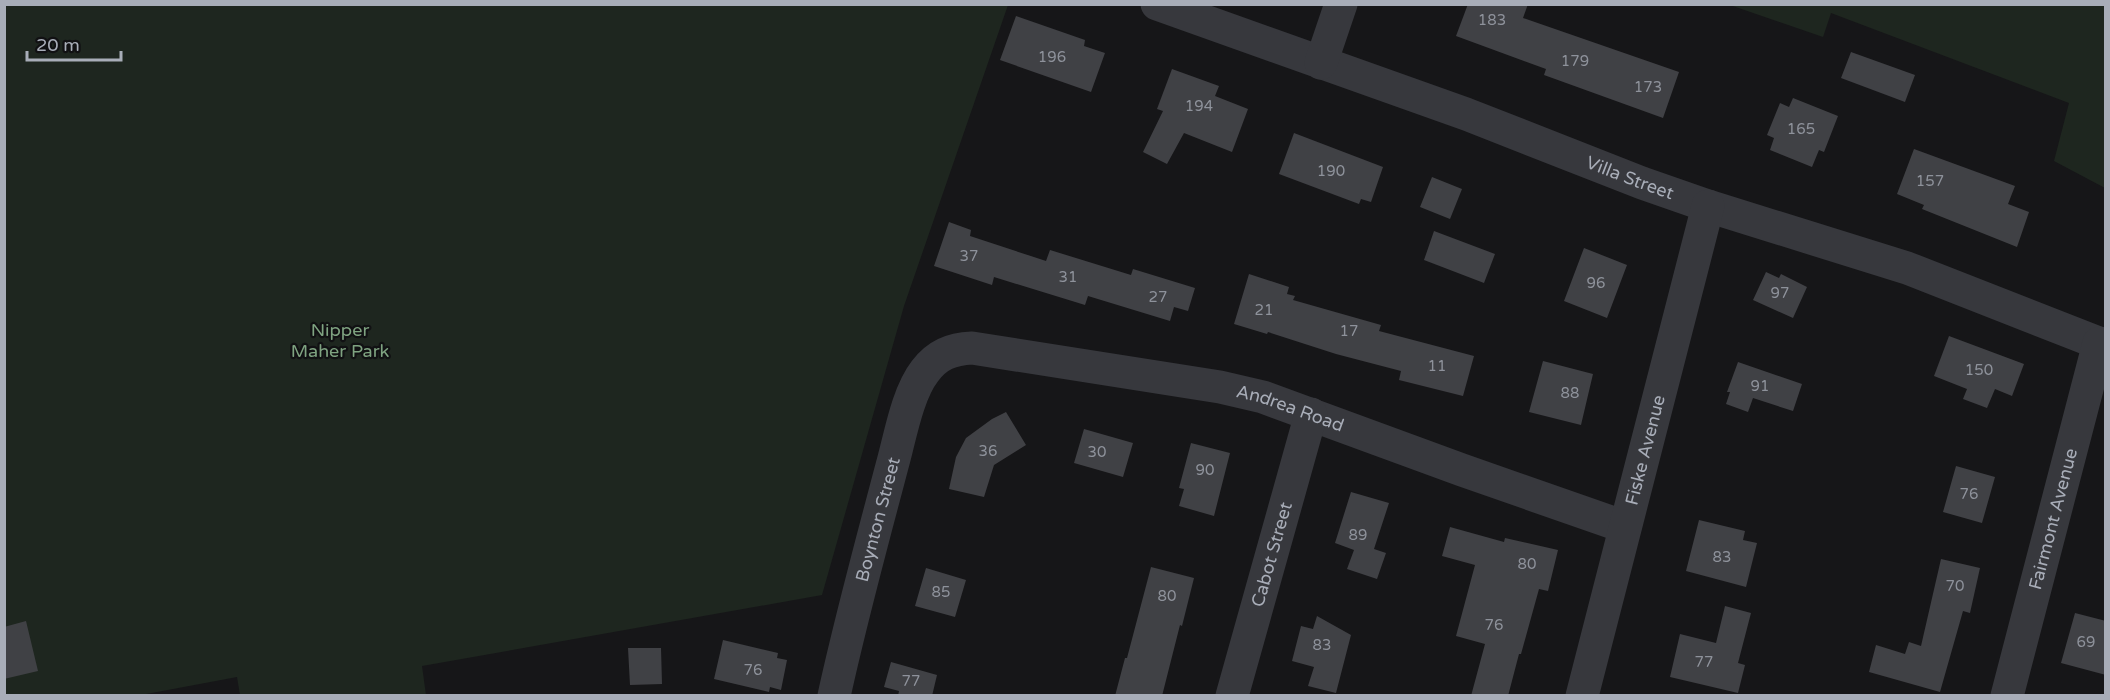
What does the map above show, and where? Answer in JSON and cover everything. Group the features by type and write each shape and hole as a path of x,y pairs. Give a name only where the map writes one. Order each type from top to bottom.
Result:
{"street":[{"name":"Villa Street","path":"1157,4 1466,114 1642,183 1907,268 2102,345"},
{"path":"1322,63 1341,4"},
{"name":"Fiske Avenue","path":"1582,696 1708,206"},
{"name":"Fairmont Avenue","path":"2007,696 2102,345"},
{"name":"Andrea Road","path":"941,354 951,350 972,348 1209,385 1263,397 1625,527"},
{"name":"Boynton Street","path":"834,696 865,565 911,400 924,372 941,354"},
{"name":"Cabot Street","path":"1232,696 1311,414"}],"green space":[{"name":"Nipper Maher Park","path":"4,5 1008,5 904,306 822,595 422,666 426,695 240,695 237,677 141,695 5,695"},
{"path":"1730,5 2105,5 2105,188 2054,161 2069,103 1831,13 1823,37"}],"building":[{"path":"1468,4 1528,4 1523,18 1679,72 1663,118 1544,75 1546,69 1456,36"},
{"path":"1016,16 1085,40 1084,46 1105,53 1091,92 1000,60"},
{"path":"1851,52 1915,75 1905,102 1841,78"},
{"path":"1172,69 1219,86 1215,96 1248,109 1232,152 1184,133 1167,164 1143,152 1163,111 1157,109"},
{"path":"1793,98 1838,116 1824,152 1819,150 1812,167 1770,150 1774,138 1767,135 1780,103 1789,107"},
{"path":"1294,133 1383,167 1371,202 1361,199 1359,204 1279,174"},
{"path":"1914,149 2015,186 2008,204 2029,212 2017,247 1922,209 1924,205 1897,194"},
{"path":"1432,177 1462,189 1450,219 1420,207"},
{"path":"949,222 971,230 970,236 1046,261 1050,250 1131,275 1133,269 1195,288 1188,311 1174,307 1170,321 1088,296 1085,305 994,277 992,285 934,266"},
{"path":"1434,231 1495,254 1484,283 1424,260"},
{"path":"1584,248 1627,265 1607,318 1564,301"},
{"path":"1766,272 1779,278 1781,274 1807,287 1793,318 1753,300"},
{"path":"1249,274 1289,287 1287,294 1295,296 1293,300 1381,325 1379,331 1474,356 1463,396 1399,380 1401,371 1234,324"},
{"path":"1949,336 2024,364 2012,396 1995,389 1987,408 1963,399 1967,389 1934,376"},
{"path":"1543,361 1593,374 1581,425 1529,412"},
{"path":"1738,362 1802,384 1793,411 1753,398 1748,412 1726,404 1730,392 1727,392"},
{"path":"1006,412 1026,445 994,465 984,497 949,489 956,457 966,438"},
{"path":"1084,429 1133,443 1123,477 1074,463"},
{"path":"1191,443 1230,453 1214,516 1179,506 1184,489 1179,488"},
{"path":"1956,466 1995,477 1982,523 1943,512"},
{"path":"1351,492 1389,503 1374,549 1386,553 1377,579 1347,569 1354,550 1335,543"},
{"path":"1699,520 1745,531 1743,540 1757,543 1746,587 1686,571"},
{"path":"1450,527 1504,542 1505,538 1558,550 1548,591 1539,589 1508,696 1471,696 1485,644 1456,636 1475,565 1442,556"},
{"path":"1941,559 1980,568 1970,613 1963,611 1940,692 1869,672 1876,645 1905,654 1909,642 1921,646"},
{"path":"1151,567 1194,578 1182,626 1180,625 1162,696 1115,696 1125,658 1127,658"},
{"path":"926,568 966,580 955,617 915,606"},
{"path":"1725,606 1751,613 1738,663 1745,665 1738,693 1670,677 1680,634 1716,643"},
{"path":"2075,613 2106,621 2106,675 2061,663"},
{"path":"1317,616 1351,635 1336,693 1308,686 1314,667 1292,661 1301,626 1313,629"},
{"path":"26,621 38,671 4,679 4,627"},
{"path":"723,640 778,653 777,658 787,660 781,690 770,687 769,692 714,679"},
{"path":"628,648 661,648 662,684 630,685"},
{"path":"891,662 937,675 932,696 898,696 899,691 884,687"}]}
